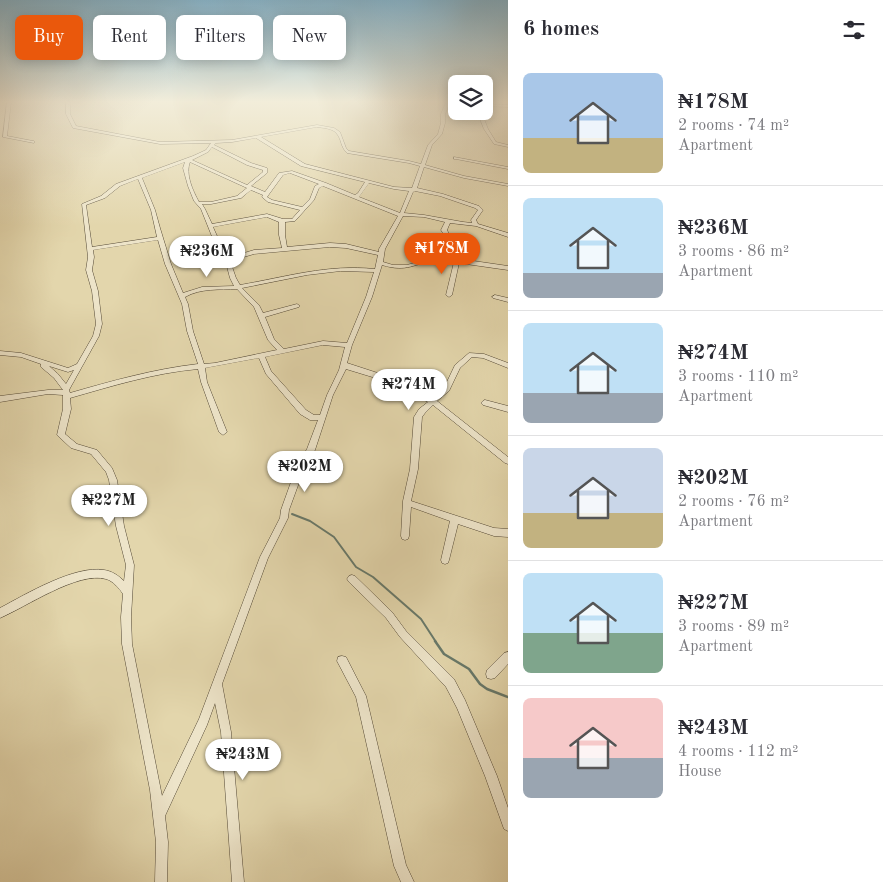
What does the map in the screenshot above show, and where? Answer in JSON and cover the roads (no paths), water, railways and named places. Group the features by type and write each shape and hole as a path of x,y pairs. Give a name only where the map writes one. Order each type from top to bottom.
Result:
{"street":[{"path":"161,882 162,842 159,815 147,741 127,644 126,617 130,565 120,526 113,480 109,470 94,452 74,446 62,435 67,409 70,373 79,366 96,336 99,324 96,291 89,270 90,249 84,204 103,198 118,185 188,160 206,151 211,143"},
{"path":"201,204 239,196 265,172 265,169 249,164 211,143"},
{"path":"268,143 304,165 368,182 441,194 477,207 480,210 473,220 476,225"},
{"path":"342,143 348,152 372,155 508,185"},
{"path":"159,815 217,685 264,557 284,518 300,468 311,450 330,395 344,367 349,345 370,297 386,240 395,228 413,190 431,143"},
{"path":"496,143 508,146"},
{"path":"456,158 508,168"},
{"path":"188,160 248,188 266,194"},
{"path":"188,160 185,168 192,191 201,204 222,254 239,285 257,306 270,340 281,350"},
{"path":"303,209 270,201 264,197 279,175 283,173 302,176 401,215 424,216 448,222 476,225 508,235"},
{"path":"139,177 153,210 160,238 182,296 193,344 201,365 212,408 223,432"},
{"path":"355,197 362,193 368,182"},
{"path":"210,226 267,216 282,221 293,220 312,199 317,187 324,184"},
{"path":"282,221 282,236 285,248"},
{"path":"446,234 444,230 448,222"},
{"path":"90,249 160,238"},
{"path":"227,260 248,254 285,248 338,245 380,259 393,267 407,267 434,258 508,268"},
{"path":"449,296 457,260"},
{"path":"182,296 186,292 333,269 376,271"},
{"path":"495,297 508,300"},
{"path":"261,316 297,306"},
{"path":"0,399 48,392 67,393 174,368 215,365 281,350 323,343 349,345"},
{"path":"0,353 21,355 70,373"},
{"path":"261,355 268,372 303,412 313,418 322,417"},
{"path":"405,536 414,470 418,418 432,401 447,389 457,367 471,355 484,356 508,366"},
{"path":"39,362 56,376 67,393"},
{"path":"344,367 394,382 432,401 456,418 508,461"},
{"path":"485,403 508,409"},
{"path":"408,503 494,532 508,533"},
{"path":"446,560 455,519"},
{"path":"0,613 55,586 91,574 110,576 120,582 127,592"},
{"path":"352,579 389,615 403,634 450,683 462,704 491,776 508,825"},
{"path":"491,674 508,657"},
{"path":"342,661 360,696 400,866 408,882"},
{"path":"217,685 227,741 238,882"}],"waterway":[{"path":"292,514 310,521 334,537 356,567 373,577 421,619 436,642"},
{"path":"435,641 444,654 469,669 480,684 487,689 508,697"}]}
